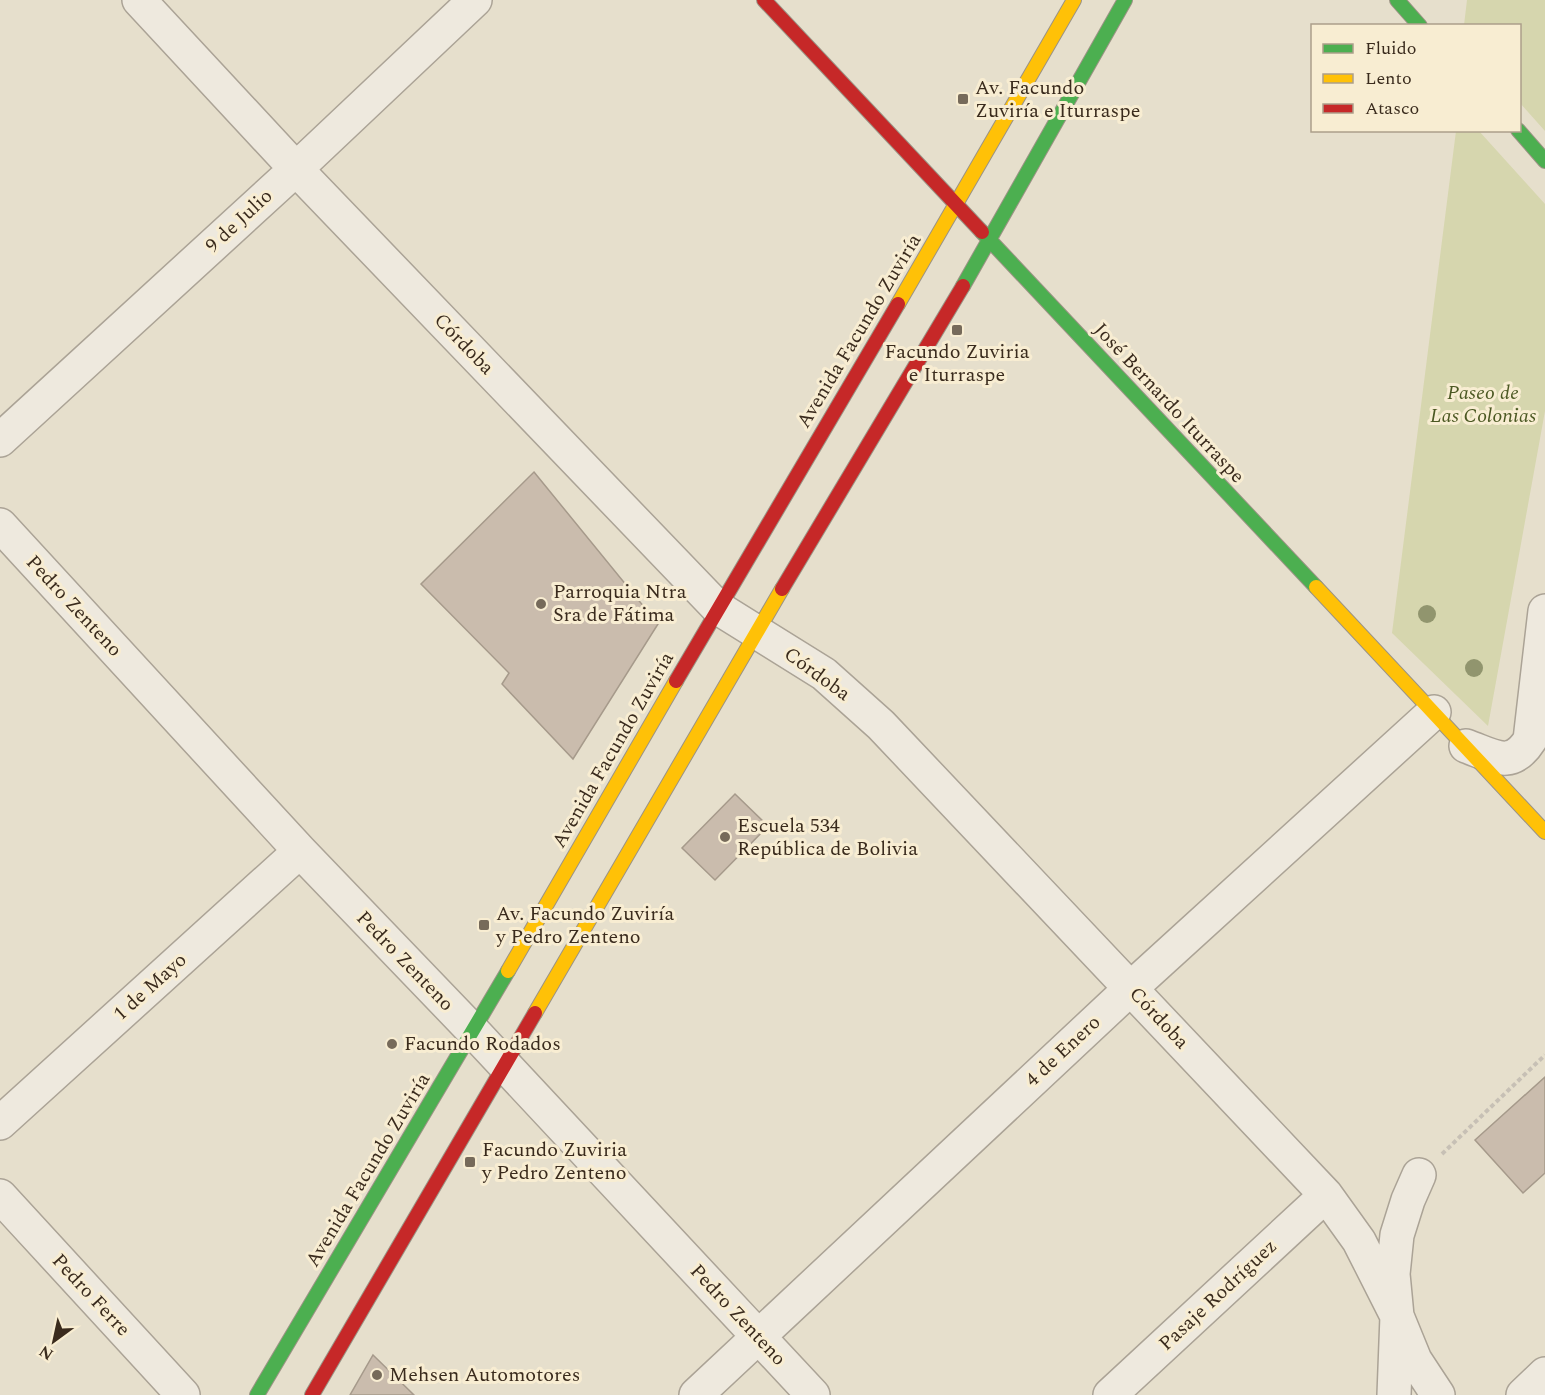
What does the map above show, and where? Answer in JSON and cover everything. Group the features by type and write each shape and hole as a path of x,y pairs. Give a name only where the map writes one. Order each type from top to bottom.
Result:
{"main road":[{"name":"José Bernardo Iturraspe","path":"764,0 1545,832"},
{"name":"Avenida Facundo Zuviría","path":"257,1395 473,1031 1074,0"},
{"path":"312,1395 757,633 990,241 1125,0"},
{"path":"1397,0 1418,24"},
{"path":"1520,132 1545,160"}],"street":[{"name":"Córdoba","path":"139,0 296,169 718,608 824,674 881,725 1326,1195 1359,1241 1397,1316 1414,1360 1438,1395"},
{"name":"9 de Julio","path":"0,440 296,169 475,0"},
{"name":"Pedro Zenteno","path":"0,525 300,851 473,1031 813,1395"},
{"path":"1466,746 1503,759 1512,758 1522,752 1530,740 1545,611"},
{"name":"4 de Enero","path":"696,1395 1131,988 1434,712"},
{"name":"1 de Mayo","path":"0,1123 300,851"},
{"path":"1394,1395 1397,1316 1393,1274 1397,1235 1419,1175"},
{"name":"Pasaje Rodríguez","path":"1110,1395 1326,1195"},
{"name":"Pedro Ferre","path":"0,1196 183,1395"},
{"path":"1522,1395 1545,1374"}],"path":[{"path":"1419,1175 1545,1055"}],"green space":[{"path":"1467,0 1545,0 1545,131 1521,104 1521,24 1464,24"},
{"name":"Paseo de Las Colonias","path":"1456,132 1480,132 1545,204 1545,411 1488,726 1392,633"}],"building":[{"name":"Parroquia Ntra Sra de Fátima","path":"534,472 658,624 573,759 502,684 509,673 421,584"},
{"name":"Escuela 534 República de Bolivia","path":"735,794 768,826 715,880 682,848"},
{"path":"1545,1077 1545,1173 1523,1193 1475,1140"},
{"name":"Mehsen Automotores","path":"373,1355 414,1395 350,1395"}],"traffic: fast":[{"path":"963,286 1125,0"},
{"path":"1397,0 1418,24"},
{"path":"1520,132 1545,161"},
{"path":"982,232 1316,587"},
{"path":"257,1395 508,971"}],"traffic: slow":[{"path":"898,304 1074,0"},
{"path":"1316,587 1545,832"},
{"path":"535,1013 782,589"},
{"path":"508,971 676,681"}],"traffic: jam":[{"path":"764,0 982,232"},
{"path":"782,589 963,286"},
{"path":"676,681 898,304"},
{"path":"312,1395 535,1013"}],"place":[{"name":"Av. Facundo Zuviría e Iturraspe","path":"963,99"},
{"name":"Facundo Zuviria e Iturraspe","path":"957,330"},
{"name":"Parroquia Ntra Sra de Fátima","path":"541,604"},
{"name":"Escuela 534 República de Bolivia","path":"725,837"},
{"name":"Av. Facundo Zuviría y Pedro Zenteno","path":"484,925"},
{"name":"Facundo Rodados","path":"392,1044"},
{"name":"Facundo Zuviria y Pedro Zenteno","path":"470,1162"},
{"name":"Mehsen Automotores","path":"377,1375"}]}
